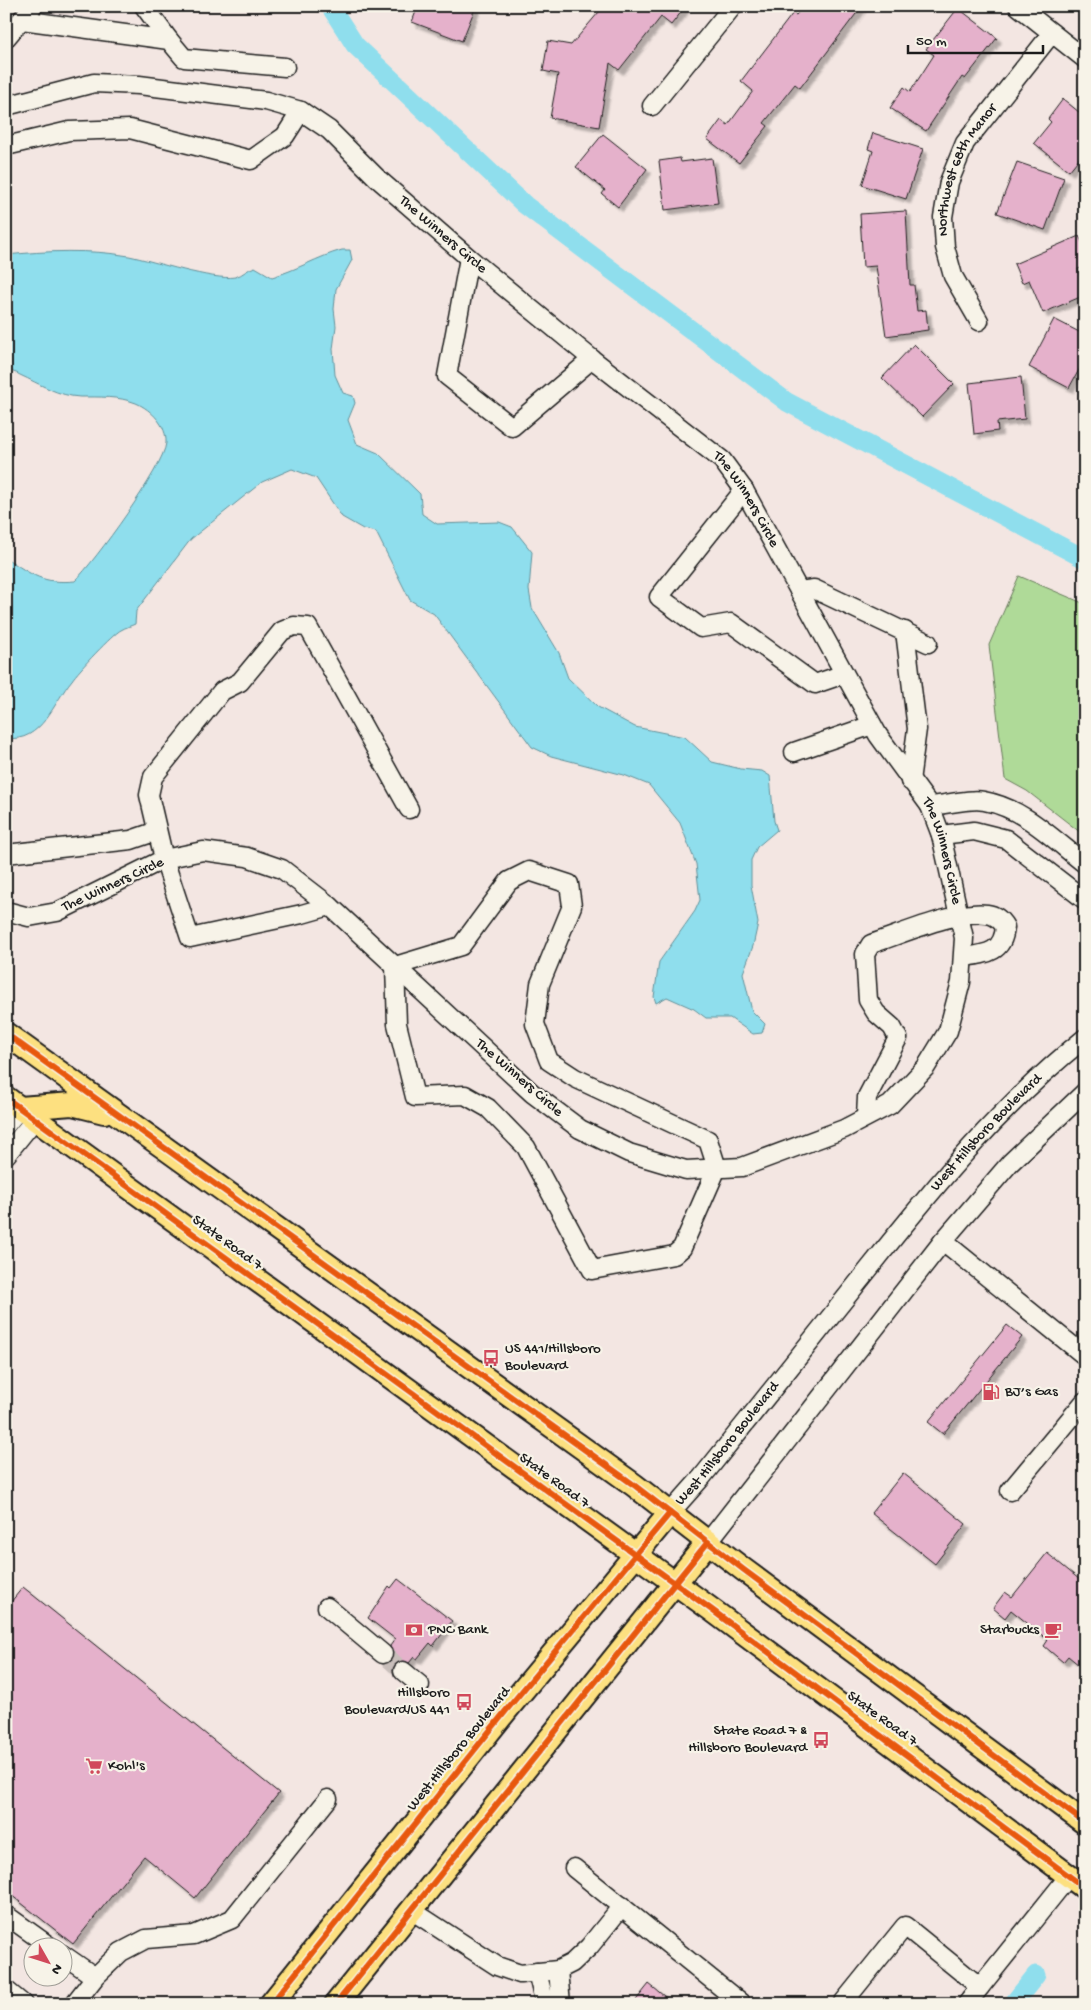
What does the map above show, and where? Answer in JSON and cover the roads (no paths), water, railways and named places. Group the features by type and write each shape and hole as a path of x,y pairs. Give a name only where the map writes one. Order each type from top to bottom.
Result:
{"main road":[{"path":"6,1034 670,1513 1082,1816"},
{"path":"17,1112 72,1104 118,1116"},
{"name":"State Road 7","path":"17,1112 674,1583 912,1757 1077,1882"},
{"name":"West Hillsboro Boulevard","path":"271,2004 502,1716 670,1513"},
{"path":"336,2004 708,1542"}],"street":[{"path":"6,38 33,6"},
{"path":"144,6 168,40 184,58 285,68"},
{"path":"652,106 733,6"},
{"path":"1018,6 1085,59"},
{"path":"22,20 168,40"},
{"name":"Northwest 68th Manor","path":"979,322 953,276 945,247 943,216 949,182 965,143 1052,33"},
{"name":"The Winners Circle","path":"6,106 94,83 139,85 266,101 301,111 329,130 377,178 469,258 592,359 722,460 744,490 872,725 910,781 930,806 941,835 964,938 964,956 961,982 948,1031 926,1067 890,1105 844,1129 742,1166 686,1170 629,1153 580,1129 532,1093 330,906 282,869 247,857 203,851 164,859 57,912 29,917 6,911"},
{"path":"6,146 69,131 130,129 251,160 285,136 301,111"},
{"path":"469,258 447,376 512,427 592,359"},
{"path":"744,490 659,597 701,628 731,623 816,684 844,674"},
{"path":"798,590 814,589 928,643"},
{"path":"330,906 302,914 190,938 164,859 149,795 153,777 222,691 240,682 282,631 294,626 308,627 409,809"},
{"path":"905,631 916,729 910,781"},
{"path":"794,752 872,725"},
{"path":"930,806 983,800 1012,809 1031,821 1085,864"},
{"path":"6,854 131,840 157,831"},
{"path":"941,835 974,831 1006,839 1085,900"},
{"path":"1046,869 1063,847"},
{"path":"529,871 569,884 572,906 540,984 535,1024 549,1061 575,1078 708,1140 717,1168 682,1248 674,1256 592,1270 526,1147 488,1108 465,1095 415,1098 397,1024 395,966 461,946 509,881 529,871"},
{"path":"866,1117 867,1098 898,1038 892,1027 876,1014 868,1000 865,954 871,944 959,916 988,914 999,918 1005,927 1004,938 996,948 987,954 964,956"},
{"name":"West Hillsboro Boulevard","path":"670,1513 702,1477 940,1181 1002,1113 1039,1077 1085,1038"},
{"path":"708,1542 943,1241 1010,1163 1085,1092"},
{"path":"6,1155 17,1112"},
{"path":"943,1241 1085,1356"},
{"path":"1010,1491 1085,1400"},
{"path":"327,1608 383,1654"},
{"path":"403,1671 420,1685"},
{"path":"74,2004 95,1977 121,1952 146,1939 194,1934 232,1919 328,1800"},
{"path":"574,1868 742,2004"},
{"path":"967,2004 980,1987 1077,1882"},
{"path":"411,1910 497,1966 520,1974 558,1970 572,1963 589,1947 622,1906"},
{"path":"6,1915 38,1938"},
{"path":"842,2004 905,1926 980,1987"},
{"path":"72,1961 95,1977"},
{"path":"558,1970 561,2004"},
{"path":"537,1972 545,2004"},
{"path":"6,1990 23,2004"}],"water":[{"path":"342,250 350,250 352,260 336,289 334,309 336,326 333,349 335,375 343,393 353,396 355,403 348,420 357,444 378,453 420,494 422,514 437,524 499,522 512,527 532,552 529,590 532,608 559,653 568,678 598,707 635,727 685,737 712,762 741,769 762,771 770,776 774,821 777,830 757,847 751,860 751,885 758,923 753,946 743,973 752,1011 765,1024 762,1033 753,1034 730,1018 706,1018 694,1009 667,997 656,1003 654,997 659,962 695,911 700,900 696,864 680,823 649,785 624,775 551,756 532,747 434,614 410,600 376,532 363,529 342,517 316,478 292,469 262,482 191,539 136,611 135,624 117,633 88,661 65,689 53,709 38,728 18,738 6,738 6,558 46,580 75,581 112,535 154,472 162,455 166,437 161,425 153,414 136,403 115,398 80,397 64,394 6,369 8,321 6,255 52,252 99,252 129,256 213,276 235,277 255,267 272,277"}],"waterway":[{"path":"330,6 355,45 525,205 787,402 1085,559"},
{"path":"1013,2004 1036,1975"}],"tunnel":[{"path":"383,1654 403,1671"}],"place":[{"name":"US 441/Hillsboro Boulevard","path":"491,1358"},
{"name":"BJ’s Gas","path":"991,1392"},
{"name":"PNC Bank","path":"414,1630"},
{"name":"Starbucks","path":"1053,1630"},
{"name":"Hillsboro Boulevard/US 441","path":"464,1702"},
{"name":"State Road 7 & Hillsboro Boulevard","path":"821,1740"},
{"name":"Kohl's","path":"94,1766"}]}
